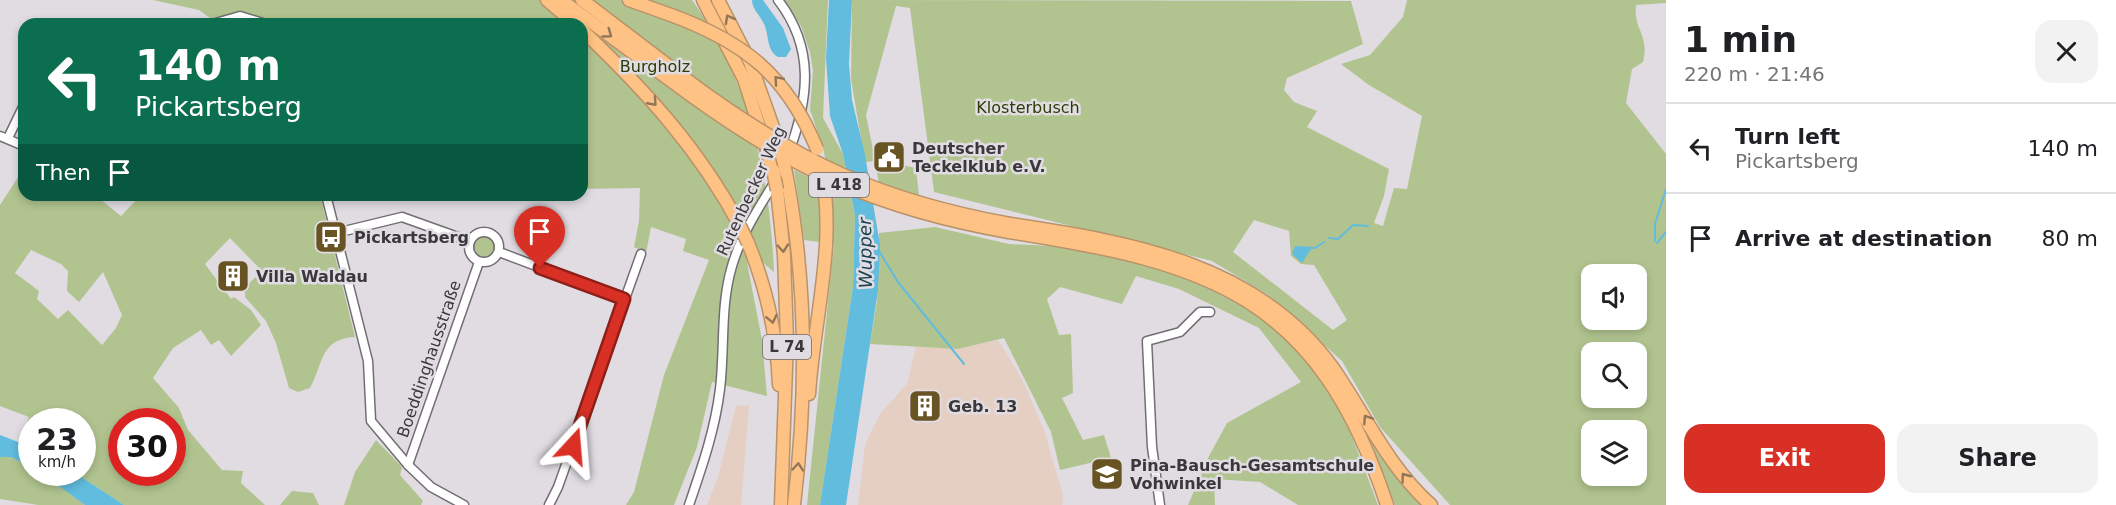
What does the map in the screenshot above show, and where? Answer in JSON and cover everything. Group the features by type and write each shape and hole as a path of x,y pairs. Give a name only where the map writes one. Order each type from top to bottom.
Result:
{"highway":[{"path":"547,0 568,18"},
{"name":"L 418","path":"561,0 587,18"},
{"name":"L 418","path":"582,0 692,90"},
{"name":"L 418","path":"629,0 720,36 755,58 785,89 798,107 817,149 828,219 826,261 811,373 808,414 801,429"},
{"name":"L 74","path":"703,0 744,79 777,190 784,255 787,340 781,505"},
{"name":"L 74","path":"718,0 750,62 781,151 795,223 801,287 801,429 794,505"},
{"name":"L 418","path":"588,19 692,90 773,150 857,192 924,215 1010,228 1118,251 1184,269 1210,280 1241,296 1278,322 1345,396"},
{"name":"L 74","path":"588,36 638,85 682,136 714,180 748,243 767,300 778,357 780,432 776,505"},
{"path":"1345,396 1387,505"},
{"path":"1345,396 1402,472 1431,505"}],"street":[{"name":"Rutenbecker Weg","path":"689,505 709,448 717,409 723,315 732,264 749,224 779,174 804,102 807,72 805,54 796,28 778,0"},
{"path":"18,115 4,137 18,143"},
{"path":"328,201 368,361 370,422 408,465 433,488 464,505"},
{"path":"336,233 402,217 469,241"},
{"path":"476,234 491,234 498,242 499,252 489,262 479,262 470,254 469,241 476,234"},
{"path":"499,252 624,299"},
{"path":"549,505 558,488 641,254"},
{"name":"Boeddinghausstraße","path":"408,465 479,262"},
{"path":"1160,505 1152,447 1147,341 1180,332 1200,312 1210,312"}],"shaded area":[{"path":"998,340 1022,379 1044,430 1063,495 1062,505 858,505 865,445 880,414 907,384 916,347 959,348"},
{"path":"749,405 741,505 707,505 718,477 736,406"}],"green space":[{"name":"Burgholz","path":"153,0 692,0 712,30 742,95 753,130 768,200 774,272 744,247 762,340 767,396 712,382 697,447 674,505 626,505 634,492 664,375 709,260 683,251 686,239 651,227 646,253 634,247 639,221 640,188 588,189 588,18 210,18 199,10"},
{"path":"785,0 828,0 823,118 843,154 855,215 853,287 820,505 807,505 834,244 804,240 794,170 830,187 823,147 810,110 813,71 810,52 801,26"},
{"name":"Klosterbusch","path":"852,0 1351,1 1363,44 1287,78 1284,90 1294,102 1317,111 1307,127 1389,169 1384,196 1374,223 1383,226 1394,188 1407,189 1422,116 1369,85 1341,64 1370,55 1403,17 1407,0 1666,0 1666,3 1636,5 1637,21 1645,53 1643,62 1632,69 1626,103 1666,154 1666,505 1450,505 1380,427 1342,361 1268,295 1212,261 934,192 910,8 896,6 866,115 875,160 916,168 919,196 879,184 875,161 865,162 851,79","holes":["1254,220 1289,231 1291,256 1301,264 1314,265 1347,320 1333,330 1233,252"]},
{"path":"18,177 18,201 102,201 121,216 135,201 321,201 355,337 335,342 329,347 310,388 298,392 289,388 276,343 266,321 245,297 245,287 262,271 230,238 205,264 231,299 234,297 251,310 261,325 231,356 219,340 211,345 201,330 173,348 153,378 179,408 108,408 108,486 186,486 186,425 222,470 243,471 241,483 265,505 124,505 95,486 96,408 18,408 18,413 0,406 0,205","holes":["31,250 61,264 68,271 67,291 79,302 103,272 122,315 116,328 102,345 68,310 58,319 37,299 39,291 15,273"]},
{"path":"935,227 1009,244 1074,247 1159,267 1226,291 1277,327 1339,402 1378,505 1298,505 1260,482 1214,479 1215,505 1188,505 1209,456 1227,423 1301,382 1259,328 1179,289 1136,276 1122,304 1060,287 1047,299 1059,335 1071,334 1073,393 1062,398 1083,440 1104,435 1111,458 1060,470 1051,432 1004,338 958,349 870,344 877,301 879,233"},
{"path":"484,235 493,238 496,247 493,256 484,259 475,256 472,247 475,238"},
{"path":"1364,425 1425,505 1395,505"},
{"path":"376,440 402,467 400,475 423,501 421,505 344,505 355,472"},
{"path":"0,457 11,457 18,460 18,486 59,486 85,505 38,505 0,499"},
{"path":"292,491 313,493 319,505 280,505"}],"water":[{"path":"752,0 763,0 783,28 791,49 786,57 778,57 771,50 765,27 754,9"},
{"name":"Wupper","path":"829,0 852,0 849,64 852,100 865,155 880,245 878,290 846,505 820,505 853,287 855,215 843,154 830,116 826,58"},
{"path":"1295,246 1314,247 1315,249 1311,249 1302,263 1292,254"},
{"path":"0,435 18,442 18,460 11,457 0,457"},
{"path":"59,486 95,486 124,505 85,505"}],"waterway":[{"path":"1655,241 1655,224 1666,189"},
{"path":"1329,238 1338,239 1353,225 1368,226"},
{"path":"1657,243 1666,232"},
{"path":"1315,248 1324,242"},
{"name":"Wupper","path":"879,251 898,282 964,364"}],"place":[{"name":"Deutscher Teckelklub e.V.","path":"889,157"},
{"name":"Pickartsberg","path":"331,237"},
{"name":"Villa Waldau","path":"233,276"},
{"name":"Geb. 13","path":"925,406"},
{"name":"Pina-Bausch-Gesamtschule Vohwinkel","path":"1107,474"}],"route":[{"path":"540,268 624,299 573,446"}]}
